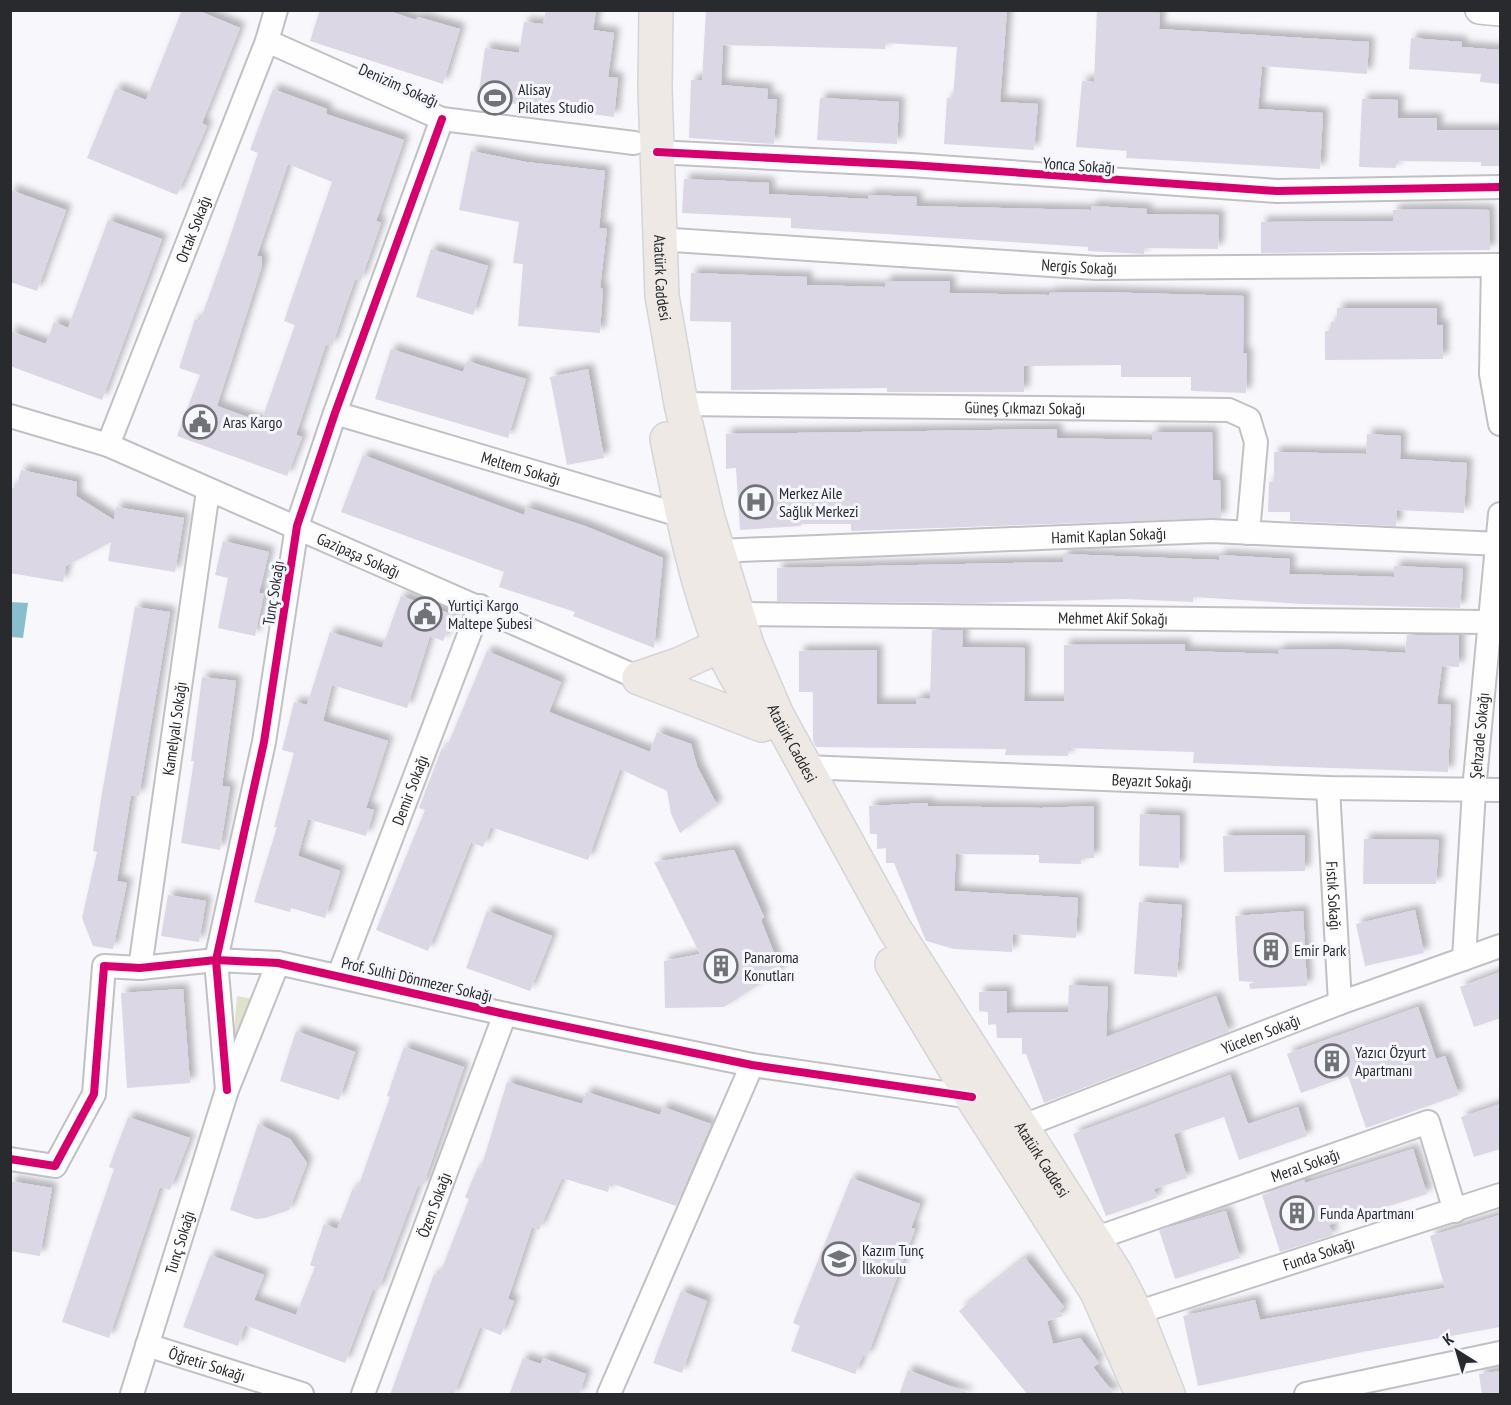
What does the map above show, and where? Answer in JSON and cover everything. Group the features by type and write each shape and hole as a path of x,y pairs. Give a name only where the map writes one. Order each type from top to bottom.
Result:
{"main road":[{"name":"Atatürk Caddesi","path":"637,10 645,147 658,239 662,296 681,404 695,517 717,551 738,614 734,654 777,715 894,928 1094,1239 1136,1313 1168,1395"},
{"name":"Atatürk Caddesi","path":"656,10 638,246 650,358 734,654 762,725 860,910 972,1096 1102,1301 1142,1395"},
{"path":"639,678 680,664 734,654"},
{"path":"639,678 762,725"}],"street":[{"name":"Ortak Sokağı","path":"108,446 267,40 276,10"},
{"path":"1479,10 1500,12"},
{"name":"Denizim Sokağı","path":"267,40 442,119 645,147"},
{"name":"Tunç Sokağı","path":"227,1090 216,960 264,742 297,526 335,413 442,119"},
{"name":"Yonca Sokağı","path":"645,147 1277,191 1500,187"},
{"name":"Nergis Sokağı","path":"658,239 1096,268 1497,265"},
{"path":"1497,265 1491,374 1500,424"},
{"name":"Güneş Çıkmazı Sokağı","path":"681,404 1229,410 1250,419 1256,442 1248,533"},
{"name":"Meltem Sokağı","path":"335,413 695,517"},
{"name":"Gazipaşa Sokağı","path":"10,416 108,446 208,491 297,526 639,678"},
{"name":"Kamelyalı Sokağı","path":"140,968 208,491"},
{"name":"Şehzade Sokağı","path":"1464,959 1474,790 1488,622 1499,544 1500,514"},
{"name":"Hamit Kaplan Sokağı","path":"717,551 1211,531 1499,544"},
{"name":"Demir Sokağı","path":"339,975 480,606"},
{"name":"Mehmet Akif Sokağı","path":"738,614 1488,622"},
{"name":"Beyazıt Sokağı","path":"804,767 1328,788 1500,790"},
{"name":"Fıstık Sokağı","path":"1328,788 1340,1003"},
{"name":"Yücelen Sokağı","path":"1023,1126 1340,1003 1500,946"},
{"name":"Prof. Sulhi Dönmezer Sokağı","path":"10,1159 55,1166 94,1094 104,966 140,968 216,960 278,963 506,1014 752,1065 972,1096"},
{"name":"Tunç Sokağı","path":"132,1395 227,1090 278,963"},
{"name":"Özen Sokağı","path":"363,1395 506,1014"},
{"path":"609,1395 752,1065"},
{"name":"Meral Sokağı","path":"1094,1239 1428,1122 1455,1211"},
{"name":"Funda Sokağı","path":"1136,1313 1500,1195"},
{"name":"Öğretir Sokağı","path":"147,1345 302,1395"},
{"path":"1306,1395 1500,1353"}],"green space":[{"path":"237,996 258,1000 237,1044 233,1043"}],"water":[{"path":"11,602 28,603 23,638 11,637"}],"building":[{"path":"182,10 197,10 240,28 202,123 207,126 177,195 87,158 116,88 146,100"},
{"path":"320,10 386,10 416,20 418,17 460,29 443,84 310,41"},
{"path":"546,10 596,10 593,30 614,33 608,77 618,78 614,117 478,99 485,48 519,53 524,22 543,24"},
{"path":"706,10 1007,10 1000,102 1038,104 1034,150 944,144 947,98 953,98 957,47 885,43 885,49 723,45 721,85 768,89 767,99 777,99 774,144 689,138 691,80 702,80"},
{"path":"1097,10 1160,13 1159,29 1369,42 1367,74 1262,66 1258,109 1323,113 1320,169 1126,158 1127,151 1076,147 1082,81 1094,82"},
{"path":"1411,38 1462,42 1461,47 1500,50 1500,84 1480,82 1481,74 1409,69"},
{"path":"273,89 327,109 326,114 404,140 376,221 381,223 361,280 355,279 332,346 326,344 296,435 302,437 287,476 177,436 200,375 179,368 195,319 200,321 258,153 250,150","holes":["288,164 332,182 284,321 295,325 261,422 217,406 262,266 262,257 257,256"]},
{"path":"820,98 899,102 897,144 817,140"},
{"path":"1362,99 1398,100 1398,118 1437,118 1437,130 1500,130 1500,166 1481,166 1481,162 1396,161 1396,168 1359,167"},
{"path":"471,151 526,162 605,171 599,228 607,229 600,288 603,289 600,333 518,326 523,264 513,263 519,222 459,210"},
{"path":"684,179 769,183 769,194 868,199 868,195 917,197 916,206 1091,210 1091,206 1147,209 1146,214 1219,215 1218,249 1144,248 1144,254 1088,251 1088,247 791,228 791,218 682,213"},
{"path":"10,190 66,210 37,291 10,282"},
{"path":"1393,210 1489,210 1490,250 1261,253 1261,222 1393,221"},
{"path":"108,220 162,239 102,400 10,366 10,331 46,344 54,322 68,328"},
{"path":"431,249 488,266 473,315 416,297"},
{"path":"691,273 807,277 807,285 885,287 885,281 950,281 950,293 1049,295 1049,293 1096,292 1244,296 1243,353 1247,354 1246,393 1191,391 1191,377 1121,377 1121,365 1024,366 1024,392 887,392 887,388 731,390 731,322 690,321"},
{"path":"1337,308 1437,308 1437,325 1443,325 1443,359 1325,360 1325,331 1331,331 1331,322 1337,321"},
{"path":"391,349 463,372 467,361 526,379 508,438 375,399"},
{"path":"588,369 604,458 567,465 550,377"},
{"path":"1057,429 1057,438 1152,440 1152,432 1212,432 1213,480 1220,480 1221,518 851,531 851,524 801,524 801,526 740,530 736,468 726,469 726,434"},
{"path":"1367,434 1401,436 1400,459 1467,463 1464,513 1397,510 1396,526 1290,521 1290,512 1268,512 1269,482 1274,482 1274,452 1366,454"},
{"path":"363,455 524,515 526,507 585,526 663,558 654,648 573,616 575,612 499,587 504,572 341,512"},
{"path":"21,470 77,482 76,496 114,520 116,507 184,518 175,572 108,561 111,542 66,566 63,582 10,573 10,489 17,486"},
{"path":"223,541 269,552 259,593 264,594 255,636 218,628 228,578 215,575"},
{"path":"1063,554 1219,560 1219,555 1290,559 1289,574 1394,577 1394,566 1463,569 1460,608 1303,604 1193,597 1193,602 1125,599 973,603 777,601 777,568 1063,562"},
{"path":"401,596 454,615 443,641 430,636 407,708 332,685 323,721 388,741 366,808 374,810 366,836 308,819 298,856 340,871 325,918 291,908 290,912 254,902 277,827 274,827 294,753 282,750 294,702 307,705 330,632 382,648"},
{"path":"135,607 170,612 139,796 131,795 117,881 127,883 113,949 93,946 82,918 97,852 93,851"},
{"path":"932,630 963,630 962,647 1025,648 1024,701 1064,701 1064,645 1185,644 1185,651 1278,654 1278,650 1334,649 1405,653 1407,635 1459,635 1459,667 1442,666 1437,704 1451,705 1448,772 1193,763 1194,752 1069,748 1068,756 1005,755 1006,749 816,747 813,741 813,692 799,692 799,651 877,650 877,704 916,704 917,698 930,699"},
{"path":"487,651 561,682 549,712 650,752 657,732 691,744 697,766 717,805 680,833 671,814 667,791 620,769 588,860 491,827 483,847 471,842 428,951 376,930 425,810 419,808 442,748 446,749"},
{"path":"202,677 236,681 222,786 230,787 220,850 181,843 194,761 191,761"},
{"path":"928,803 928,806 1041,808 1094,806 1094,858 1081,858 1081,864 1039,863 1039,855 956,854 954,891 1078,898 1076,938 1013,934 1012,952 954,949 926,941 894,863 886,863 886,848 877,849 877,834 870,834 869,806"},
{"path":"1140,814 1180,816 1179,868 1139,866"},
{"path":"1305,835 1305,871 1224,872 1223,836"},
{"path":"1364,839 1439,840 1436,884 1363,884"},
{"path":"734,850 764,917 761,920 781,971 724,1007 665,1008 664,961 700,954 654,862"},
{"path":"168,895 206,901 199,942 161,936"},
{"path":"1139,902 1182,905 1177,977 1134,974"},
{"path":"1415,910 1424,953 1365,966 1356,924"},
{"path":"487,911 552,936 530,991 466,968"},
{"name":"Emir Park","path":"1303,911 1307,986 1250,989 1249,984 1255,982 1239,981 1235,916"},
{"path":"1500,972 1500,1018 1474,1027 1460,987"},
{"path":"1069,985 1108,987 1106,1037 1216,996 1229,1032 1044,1103 1026,1054 1022,1054 1022,1038 997,1038 996,1024 988,1025 988,1012 979,1011 979,992 1007,991 1007,1013 1068,1012"},
{"path":"183,989 190,1083 127,1088 121,993"},
{"path":"1418,1007 1436,1059 1445,1056 1459,1095 1366,1128 1348,1076 1301,1093 1287,1054"},
{"path":"296,1031 355,1052 339,1100 280,1081"},
{"path":"404,1047 464,1067 423,1186 418,1185 378,1291 373,1289 345,1363 245,1325 238,1346 183,1327 210,1255 264,1275 254,1300 296,1315 315,1267 310,1265 324,1224 337,1229 353,1188 357,1190 390,1097 387,1096"},
{"path":"1230,1075 1248,1124 1298,1107 1307,1136 1239,1160 1224,1117 1174,1134 1187,1178 1154,1189 1157,1198 1106,1216 1073,1134"},
{"path":"507,1082 582,1104 586,1092 660,1115 663,1107 711,1124 676,1206 610,1183 608,1192 562,1178 539,1230 532,1227 508,1299 514,1301 501,1335 480,1327 454,1395 390,1395 434,1274 439,1276 469,1199 465,1197 478,1167 481,1168"},
{"path":"1500,1104 1500,1149 1474,1157 1461,1117"},
{"path":"128,1117 190,1138 170,1190 160,1187 109,1338 62,1322 114,1169 109,1167"},
{"path":"258,1124 290,1139 307,1163 289,1210 256,1219 230,1210"},
{"path":"1413,1149 1427,1194 1329,1225 1333,1235 1280,1252 1262,1195 1304,1180 1305,1183"},
{"path":"851,1178 920,1204 911,1228 915,1229 867,1357 863,1355 855,1374 791,1351 800,1326 793,1323"},
{"path":"10,1181 52,1188 40,1256 10,1251"},
{"path":"1226,1211 1240,1258 1175,1279 1159,1230"},
{"path":"1500,1215 1500,1327 1362,1352 1198,1386 1183,1316 1255,1300 1260,1320 1445,1288 1430,1236"},
{"path":"1025,1258 1064,1307 1059,1311 1063,1316 1047,1321 1053,1344 1080,1338 1099,1363 1093,1367 1115,1395 1028,1395 959,1311"},
{"path":"681,1291 707,1301 682,1373 653,1363"},
{"path":"523,1358 541,1364 543,1358 586,1374 579,1395 509,1395"},
{"path":"908,1370 968,1393 967,1395 899,1395"},
{"path":"1500,1371 1500,1395 1482,1395 1479,1374"}],"cycle path":[{"path":"227,1090 216,960 264,742 297,526 335,413 442,119"},
{"path":"657,152 911,165 1277,191 1500,187"},
{"path":"10,1159 55,1166 94,1094 104,966 140,968 216,960 278,963 505,1014 752,1065 972,1097"}],"place":[{"name":"Alisay Pilates Studio","path":"495,98"},
{"name":"Aras Kargo","path":"200,422"},
{"name":"Merkez Aile Sağlık Merkezi","path":"756,502"},
{"name":"Yurtiçi Kargo Maltepe Şubesi","path":"425,614"},
{"name":"Emir Park","path":"1271,950"},
{"name":"Panaroma Konutları","path":"721,966"},
{"name":"Yazıcı Özyurt Apartmanı","path":"1332,1061"},
{"name":"Funda Apartmanı","path":"1297,1213"},
{"name":"Kazım Tunç İlkokulu","path":"839,1259"}]}
